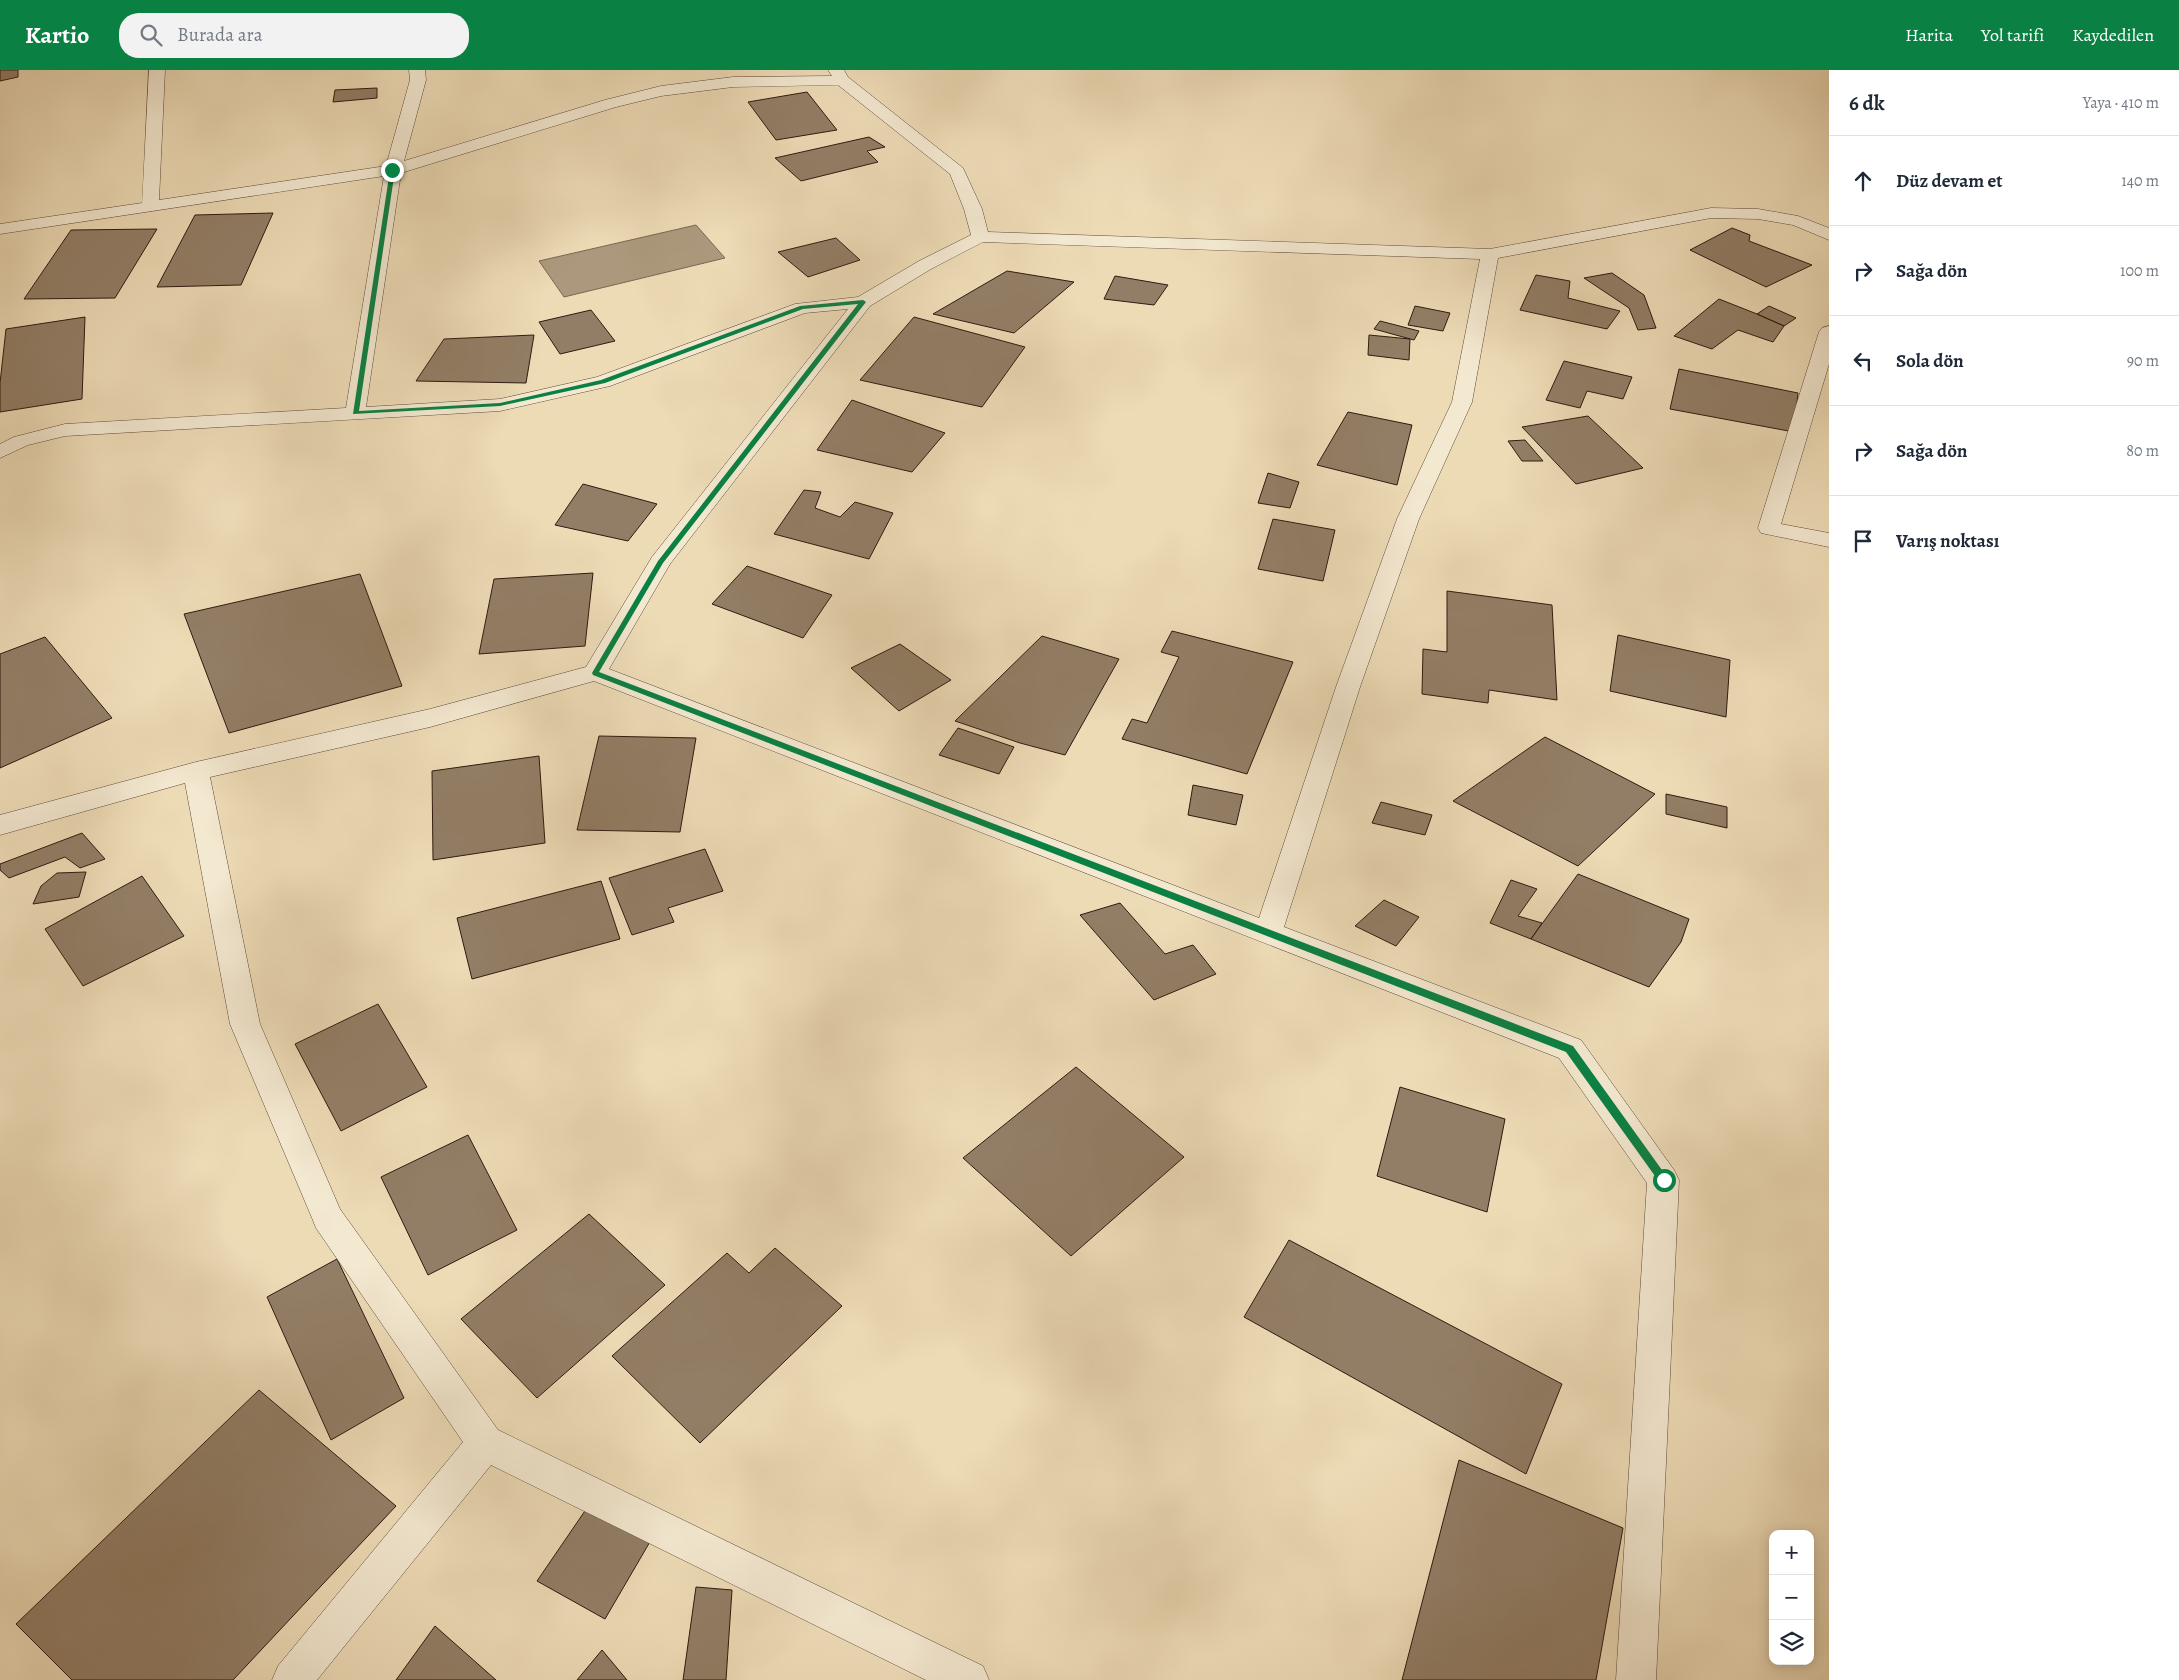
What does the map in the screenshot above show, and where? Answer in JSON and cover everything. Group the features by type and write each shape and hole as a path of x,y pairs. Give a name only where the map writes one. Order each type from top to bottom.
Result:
{"street":[{"path":"150,208 157,70"},
{"path":"355,413 392,170 418,80 417,70"},
{"path":"0,229 150,208 392,170 611,103 661,91 733,82 839,75 957,172 974,209 980,237"},
{"path":"595,673 660,562 863,302 925,265 980,237 1490,254 1611,233 1711,212 1758,214 1798,221 1829,235"},
{"path":"1268,934 1348,687 1408,519 1462,402 1490,254"},
{"path":"0,452 20,442 65,430 509,403 603,382 802,308 863,302"},
{"path":"1829,332 1769,528 1829,540"},
{"path":"0,825 196,771 430,718 595,673 1570,1049 1664,1180 1636,1680"},
{"path":"196,771 245,1024 324,1209 328,1218 485,1444 969,1680"},
{"path":"292,1680 485,1444"}],"shaded area":[{"path":"696,225 725,258 564,297 539,261"}],"building":[{"path":"0,70 18,70 18,77 0,81"},
{"path":"377,88 377,98 333,102 335,90"},
{"path":"807,92 837,130 776,140 748,102"},
{"path":"869,137 885,147 867,151 878,162 801,181 775,158"},
{"path":"273,213 241,285 157,287 195,215"},
{"path":"1732,228 1750,235 1749,241 1812,265 1766,287 1690,250"},
{"path":"157,229 115,298 24,299 71,230"},
{"path":"836,238 860,260 808,277 778,252"},
{"path":"1007,271 1074,282 1014,333 933,314"},
{"path":"1612,273 1644,295 1656,328 1638,330 1629,308 1584,278"},
{"path":"1536,275 1570,281 1568,298 1620,311 1607,329 1520,310"},
{"path":"1115,276 1168,285 1154,305 1104,299"},
{"path":"1719,299 1784,326 1773,342 1738,330 1712,349 1674,336"},
{"path":"1415,306 1450,313 1443,331 1408,325"},
{"path":"1769,306 1796,318 1784,326 1757,314"},
{"path":"591,310 615,341 560,354 539,322"},
{"path":"85,317 82,399 0,412 0,383 6,329"},
{"path":"914,317 1025,347 982,407 860,380"},
{"path":"1380,321 1419,331 1414,340 1374,329"},
{"path":"534,335 526,383 416,381 444,339"},
{"path":"1369,335 1410,339 1409,360 1368,355"},
{"path":"1564,361 1632,377 1623,399 1587,391 1580,408 1546,400"},
{"path":"1679,369 1798,393 1794,432 1670,409"},
{"path":"852,400 945,433 912,472 817,450"},
{"path":"1348,412 1412,425 1397,485 1317,465"},
{"path":"1588,416 1643,468 1576,484 1522,427"},
{"path":"1525,440 1543,461 1522,461 1508,441"},
{"path":"1268,473 1299,482 1290,508 1258,503"},
{"path":"583,484 657,504 628,541 555,525"},
{"path":"804,490 821,492 815,508 840,517 855,502 893,513 869,559 774,534"},
{"path":"1273,519 1335,530 1323,581 1258,569"},
{"path":"747,566 832,595 803,638 712,604"},
{"path":"593,573 585,646 479,654 494,579"},
{"path":"360,574 402,686 229,733 184,614"},
{"path":"1447,591 1552,605 1557,700 1489,690 1488,703 1422,694 1423,649 1447,652"},
{"path":"1172,631 1293,662 1247,774 1122,739 1132,719 1147,723 1179,657 1161,652"},
{"path":"1618,635 1730,660 1726,717 1610,691"},
{"path":"1042,636 1119,659 1065,755 1020,743 955,721"},
{"path":"45,637 112,718 0,768 0,654"},
{"path":"900,644 951,680 899,711 851,668"},
{"path":"958,728 1014,747 999,774 939,755"},
{"path":"599,736 696,738 680,832 577,830"},
{"path":"1545,737 1655,794 1578,866 1453,801"},
{"path":"539,756 545,843 433,860 432,771"},
{"path":"1193,785 1243,795 1236,825 1188,815"},
{"path":"1666,794 1727,807 1727,828 1666,814"},
{"path":"1381,802 1432,815 1425,835 1372,823"},
{"path":"82,833 105,859 80,868 65,857 9,878 0,870 0,864"},
{"path":"705,849 723,891 668,908 674,922 632,935 609,878"},
{"path":"86,872 79,897 33,904 41,886 57,873"},
{"path":"1578,874 1689,919 1681,942 1649,987 1531,939"},
{"path":"142,876 184,936 83,986 45,929"},
{"path":"1511,880 1537,889 1518,916 1542,923 1531,939 1490,923"},
{"path":"601,881 620,939 472,979 457,918"},
{"path":"1384,900 1419,917 1396,946 1355,926"},
{"path":"1120,903 1165,954 1193,945 1216,974 1154,1000 1080,915"},
{"path":"378,1004 427,1087 341,1131 295,1044"},
{"path":"1076,1067 1184,1157 1071,1256 963,1158"},
{"path":"1400,1087 1505,1119 1487,1212 1377,1176"},
{"path":"468,1135 517,1230 428,1275 381,1177"},
{"path":"589,1214 665,1285 537,1398 461,1319"},
{"path":"1289,1240 1562,1384 1526,1474 1244,1317"},
{"path":"775,1248 842,1306 700,1443 612,1356 727,1253 749,1273"},
{"path":"337,1259 404,1398 331,1440 267,1297"},
{"path":"259,1390 396,1506 233,1680 72,1680 16,1624"},
{"path":"1459,1460 1623,1528 1596,1680 1402,1680"},
{"path":"589,1505 651,1540 605,1619 537,1581"},
{"path":"696,1587 732,1590 726,1680 683,1680"},
{"path":"435,1626 496,1680 396,1680"},
{"path":"602,1650 627,1680 577,1680"}],"route":[{"path":"392,170 355,413 500,405 603,382 802,308 863,302 660,562 595,673 1570,1049 1664,1180"}]}
